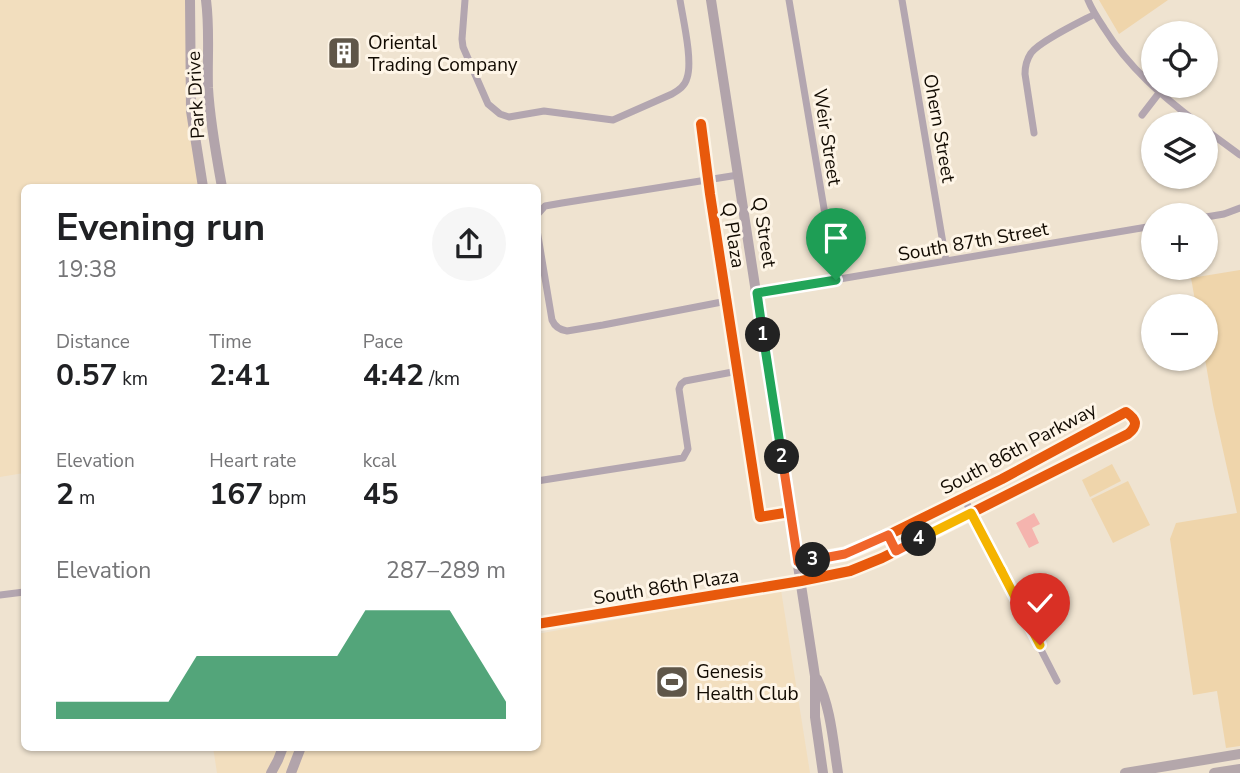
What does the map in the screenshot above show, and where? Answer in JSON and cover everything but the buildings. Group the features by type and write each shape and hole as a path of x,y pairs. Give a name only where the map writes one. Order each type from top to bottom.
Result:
{"main road":[{"name":"Park Drive","path":"190,0 191,111 203,184"},
{"name":"Park Drive","path":"206,0 209,34 208,86 222,184"},
{"name":"Q Street","path":"711,0 815,676 815,717 823,773"},
{"name":"Q Street","path":"815,676 829,714 838,773"},
{"path":"271,773 282,751"},
{"path":"291,773 299,751"},
{"path":"1125,773 1240,754"},
{"path":"1214,773 1240,769"}],"street":[{"path":"465,0 463,47 488,104 500,114 509,117 544,111 612,120 680,90 687,80 690,66 680,0"},
{"name":"Weir Street","path":"789,0 836,280"},
{"name":"Ohern Street","path":"902,0 946,261"},
{"path":"1088,0 1124,57 1141,74"},
{"path":"1034,133 1025,74 1030,55 1038,46 1095,14"},
{"path":"1144,112 1155,98"},
{"path":"1165,98 1184,112"},
{"name":"Q Plaza","path":"701,124 760,517 790,512"},
{"path":"1218,139 1240,155"},
{"path":"541,210 545,206 738,175"},
{"path":"1218,215 1240,208"},
{"name":"South 87th Street","path":"757,293 1141,228"},
{"path":"541,254 552,320 557,327 567,331 727,300"},
{"path":"541,480 680,459 688,449 679,389 681,384 738,371"},
{"name":"South 86th Parkway","path":"798,562 845,554 888,535 1002,479 1126,412 1133,417 1136,424 1129,434 896,551 850,571 801,581"},
{"path":"1083,436 1092,453"},
{"path":"1002,479 1012,493"},
{"path":"964,497 1057,681"},
{"path":"888,535 896,551"},
{"path":"833,556 837,573"},
{"name":"South 86th Plaza","path":"541,623 801,581"},
{"path":"0,595 21,592"}],"shaded area":[{"path":"0,0 186,0 191,111 203,184 21,184 21,474 0,477"},
{"path":"1099,0 1168,0 1119,34"},
{"path":"1240,270 1240,746 1226,748 1217,691 1193,695 1170,539 1176,523 1237,513 1207,371 1218,371 1218,294 1194,294 1191,280 1218,280 1218,274"},
{"path":"1112,464 1121,481 1090,497 1082,480"},
{"path":"1128,481 1150,525 1113,543 1091,499"},
{"path":"1034,513 1040,524 1032,528 1039,543 1029,548 1016,523"},
{"path":"781,590 810,773 217,773 214,751 541,751 541,633"}],"cycle path":[{"path":"701,124 760,517 790,512"},
{"path":"541,623 850,571 882,558 1128,434 1134,428 1134,420 1126,412 1002,479 874,542 845,554 798,562"}],"place":[{"name":"Oriental Trading Company","path":"344,53"},
{"name":"Genesis Health Club","path":"672,682"}],"route":[{"path":"836,280 757,293 798,562 845,554 888,535 896,551 971,513 1040,645"}]}
